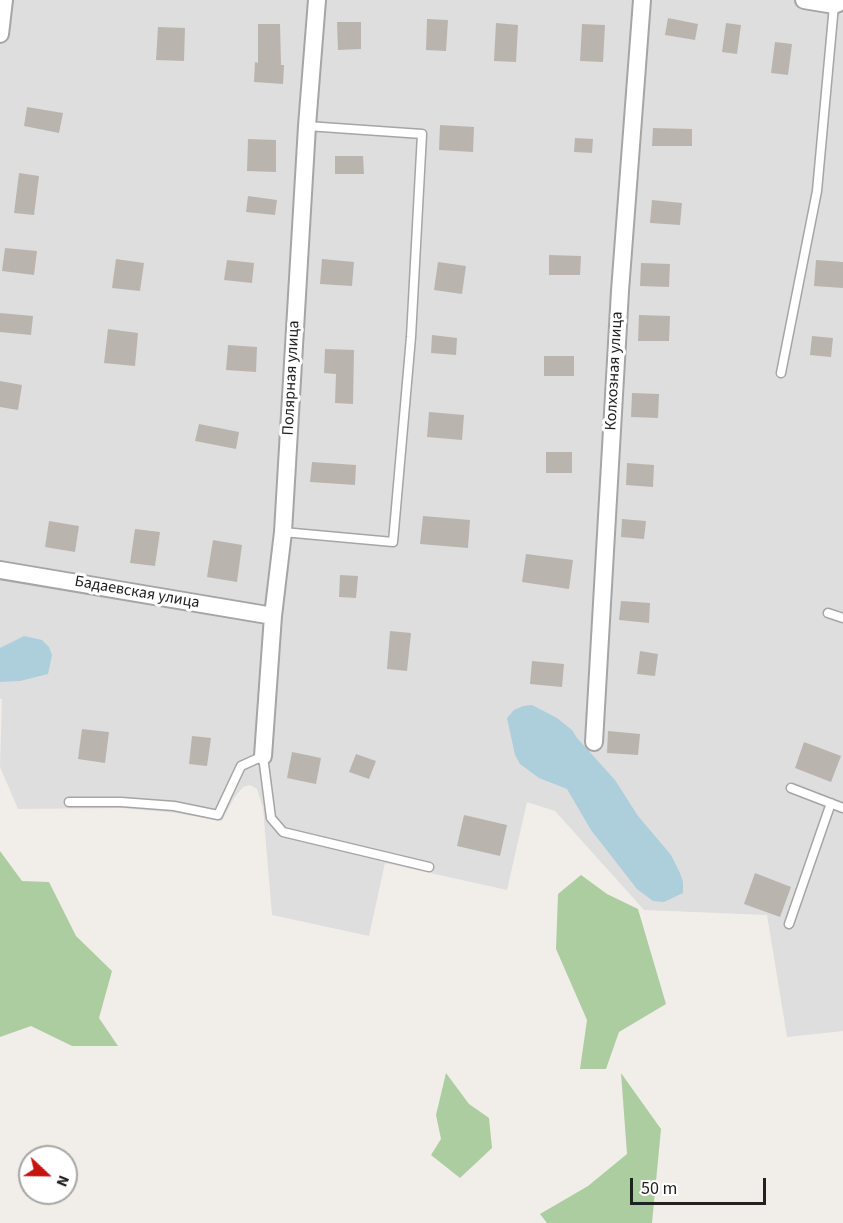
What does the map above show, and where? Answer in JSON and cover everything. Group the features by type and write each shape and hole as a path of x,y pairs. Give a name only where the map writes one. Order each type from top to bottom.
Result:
{"street":[{"path":"0,34 4,0"},
{"name":"Полярная улица","path":"263,756 273,616 283,532 307,126 317,0"},
{"name":"Колхозная улица","path":"594,742 620,291 642,0"},
{"path":"804,0 839,3"},
{"name":"Бадаевская улица","path":"0,570 273,616"}],"lane":[{"path":"781,373 817,191 839,3"},
{"path":"283,532 393,542 411,337 422,134 307,126"},
{"path":"828,613 843,618"},
{"path":"69,802 121,802 174,806 218,815 241,766 263,756 271,818 283,832 429,867"},
{"path":"791,788 843,808"},
{"path":"789,924 831,803"}],"shaded area":[{"path":"0,0 843,0 843,1031 787,1037 767,915 644,910 555,811 527,802 507,890 385,863 369,936 272,915 263,808 257,789 250,785 243,787 234,798 222,821 177,813 121,808 18,809 0,767 2,699 0,699"}],"green space":[{"path":"0,851 22,881 49,882 76,936 112,971 99,1018 118,1046 72,1046 31,1026 0,1037"},
{"path":"581,875 607,894 638,909 666,1004 619,1032 606,1069 580,1069 587,1020 556,949 558,894"},
{"path":"446,1073 469,1104 489,1118 492,1148 460,1178 431,1155 441,1139 436,1115"},
{"path":"621,1073 661,1129 652,1223 547,1223 540,1214 588,1186 627,1154"}],"water":[{"path":"24,636 42,640 49,647 52,655 48,674 20,681 0,682 0,648"},
{"path":"532,705 557,718 572,730 615,780 638,816 671,855 683,882 683,893 664,902 653,901 637,889 591,830 567,789 539,778 520,764 515,755 507,718 514,710"}],"building":[{"path":"668,18 698,24 695,40 665,35"},
{"path":"427,19 448,20 446,51 426,50"},
{"path":"337,22 361,22 361,49 338,50"},
{"path":"496,23 518,25 516,62 494,61"},
{"path":"726,23 741,25 737,54 722,52"},
{"path":"258,24 280,24 281,65 284,65 283,84 254,82 255,62 258,63"},
{"path":"582,24 605,25 603,62 580,61"},
{"path":"158,27 185,28 184,61 156,60"},
{"path":"775,42 792,44 788,75 771,73"},
{"path":"27,107 63,113 59,133 24,126"},
{"path":"440,125 474,127 473,152 439,150"},
{"path":"653,128 692,129 692,146 652,146"},
{"path":"575,138 593,139 592,153 574,152"},
{"path":"248,139 276,140 276,172 247,171"},
{"path":"335,156 363,156 364,174 335,174"},
{"path":"19,173 39,176 34,215 14,213"},
{"path":"248,196 277,200 275,215 246,212"},
{"path":"652,200 682,203 680,225 650,223"},
{"path":"5,248 37,251 34,275 2,271"},
{"path":"549,255 581,256 580,275 549,275"},
{"path":"116,259 144,263 140,291 112,288"},
{"path":"322,259 354,262 352,286 320,284"},
{"path":"227,260 254,263 252,283 224,280"},
{"path":"816,260 843,262 843,288 814,286"},
{"path":"438,262 466,266 462,294 434,290"},
{"path":"641,263 670,264 669,287 640,286"},
{"path":"0,313 33,316 31,335 0,332"},
{"path":"639,315 670,316 669,341 638,341"},
{"path":"108,329 138,333 135,366 104,363"},
{"path":"432,335 457,338 456,355 431,353"},
{"path":"812,336 833,338 831,357 810,355"},
{"path":"228,345 257,347 256,372 226,370"},
{"path":"325,349 354,350 353,404 335,403 336,374 324,373"},
{"path":"544,356 574,356 574,376 544,376"},
{"path":"0,381 22,385 18,410 0,407"},
{"path":"632,393 659,394 658,418 631,417"},
{"path":"429,412 464,415 462,440 427,437"},
{"path":"199,424 239,432 236,449 195,441"},
{"path":"546,452 572,452 572,473 546,473"},
{"path":"312,462 356,465 355,485 310,482"},
{"path":"627,463 654,465 653,487 626,485"},
{"path":"423,516 470,520 468,548 420,544"},
{"path":"622,519 646,521 644,539 621,537"},
{"path":"49,521 79,526 75,552 45,547"},
{"path":"135,529 160,532 155,566 130,563"},
{"path":"213,540 242,545 237,582 207,577"},
{"path":"526,554 573,560 569,589 522,582"},
{"path":"340,575 358,576 356,598 339,597"},
{"path":"621,601 650,603 649,623 619,620"},
{"path":"390,631 411,633 407,671 387,669"},
{"path":"640,651 658,654 655,676 637,674"},
{"path":"532,661 564,664 562,687 530,684"},
{"path":"82,729 109,732 105,763 78,759"},
{"path":"608,731 640,734 638,755 607,753"},
{"path":"192,736 211,738 207,766 189,764"},
{"path":"804,742 841,756 831,782 795,768"},
{"path":"292,752 321,758 316,784 287,778"},
{"path":"356,754 376,761 369,779 349,772"},
{"path":"464,815 507,825 500,856 457,846"},
{"path":"755,873 791,887 780,917 744,904"}]}
